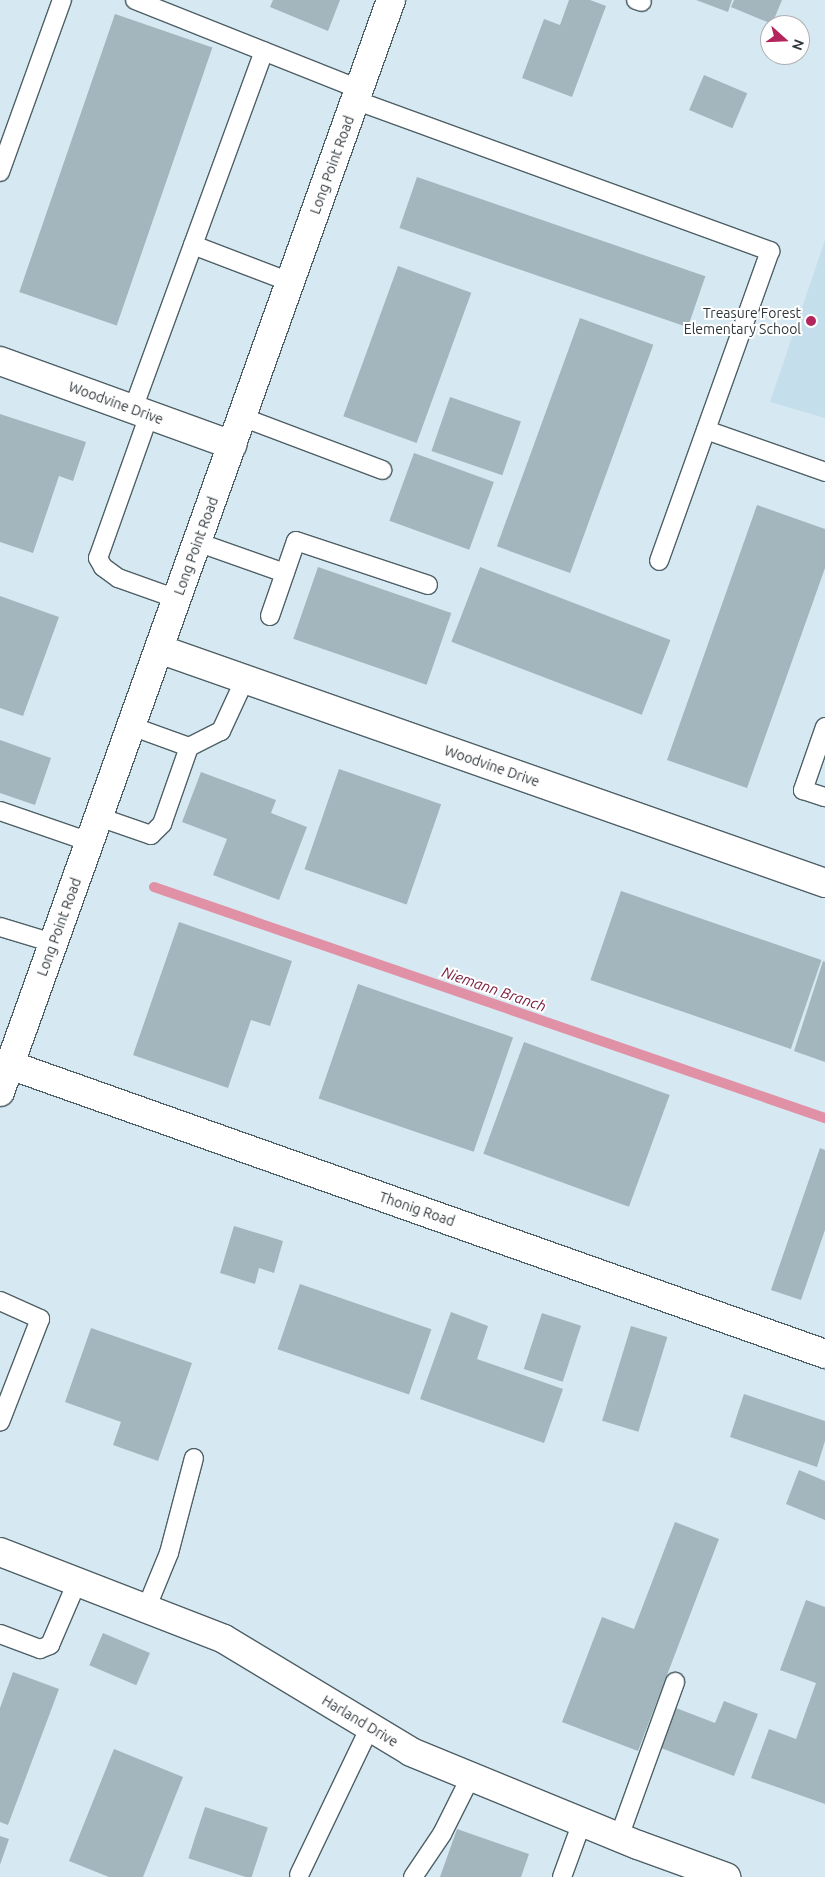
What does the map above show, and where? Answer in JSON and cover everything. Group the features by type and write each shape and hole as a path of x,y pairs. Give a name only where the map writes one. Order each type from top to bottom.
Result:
{"street":[{"name":"Long Point Road","path":"0,1092 391,0"},
{"name":"Woodvine Drive","path":"0,361 232,445"},
{"name":"Woodvine Drive","path":"159,649 825,883"},
{"name":"Thonig Road","path":"10,1065 825,1354"},
{"name":"Harland Drive","path":"0,1552 224,1639 411,1752 619,1837 726,1877"}],"lane":[{"path":"0,172 62,0"},
{"path":"135,0 264,51 357,94 770,251 659,561"},
{"path":"177,599 118,578 102,567 98,558 193,245 264,51"},
{"path":"193,245 290,282"},
{"path":"242,417 382,470"},
{"path":"706,430 825,472"},
{"path":"270,616 296,540 428,585"},
{"path":"197,542 285,572"},
{"path":"0,811 94,830 155,834 162,824 189,747 221,731 245,679"},
{"path":"131,726 189,747"},
{"path":"825,727 803,790 825,797"},
{"path":"0,927 53,943"},
{"path":"0,1301 40,1320 0,1422"},
{"path":"146,1608 169,1553 194,1458"},
{"path":"0,1634 40,1648 50,1645 77,1582"},
{"path":"619,1837 675,1682"},
{"path":"299,1875 370,1727"},
{"path":"413,1877 442,1834 471,1776"},
{"path":"562,1877 582,1822"}],"shaded area":[{"name":"Treasure Forest Elementary School","path":"825,240 825,418 770,402"}],"building":[{"path":"273,0 340,0 328,31 270,7"},
{"path":"569,0 590,0 606,6 572,97 522,78 544,19 560,25"},
{"path":"696,0 732,0 728,12"},
{"path":"734,0 782,0 776,15 760,15 760,19 731,7"},
{"path":"115,14 212,48 117,326 19,292"},
{"path":"704,75 747,93 732,128 689,110"},
{"path":"417,177 705,276 688,327 399,228"},
{"path":"398,266 471,293 417,443 343,416"},
{"path":"580,318 653,345 570,573 497,546"},
{"path":"450,397 521,421 502,475 431,451"},
{"path":"0,414 86,442 73,481 59,476 33,553 0,542"},
{"path":"414,453 494,482 469,550 389,521"},
{"path":"757,505 825,529 825,568 747,788 667,760"},
{"path":"318,567 451,613 427,685 293,639"},
{"path":"480,567 670,640 642,715 451,642"},
{"path":"0,596 59,617 23,716 0,708"},
{"path":"0,740 51,758 35,805 0,793"},
{"path":"339,769 441,804 407,904 304,869"},
{"path":"201,772 276,800 271,813 307,827 279,900 213,875 227,839 182,822"},
{"path":"621,891 821,960 791,1049 590,980"},
{"path":"179,922 292,961 270,1026 251,1020 228,1088 133,1055"},
{"path":"823,961 825,962 825,1062 794,1051"},
{"path":"358,984 513,1037 474,1152 319,1098"},
{"path":"524,1042 670,1095 629,1207 483,1154"},
{"path":"820,1148 825,1150 825,1230 801,1300 771,1290"},
{"path":"234,1226 283,1241 274,1273 259,1268 255,1284 220,1273"},
{"path":"300,1284 431,1329 409,1394 278,1349"},
{"path":"451,1312 488,1326 477,1359 563,1389 544,1443 420,1399"},
{"path":"542,1313 581,1326 563,1382 524,1369"},
{"path":"631,1326 667,1337 638,1432 602,1421"},
{"path":"91,1328 192,1363 158,1461 113,1445 121,1422 65,1402"},
{"path":"744,1394 825,1421 825,1441 817,1467 730,1437"},
{"path":"799,1470 825,1481 825,1520 786,1504"},
{"path":"675,1522 719,1539 638,1751 562,1722 602,1617 634,1629"},
{"path":"806,1600 825,1607 825,1804 751,1778 769,1729 796,1739 816,1683 780,1670"},
{"path":"103,1633 150,1653 136,1685 89,1665"},
{"path":"13,1672 59,1689 8,1825 0,1822 0,1708"},
{"path":"724,1701 758,1714 734,1776 661,1748 676,1708 715,1723"},
{"path":"114,1749 183,1777 143,1877 109,1877 69,1861"},
{"path":"205,1807 268,1827 252,1877 246,1877 188,1858"},
{"path":"457,1829 529,1854 521,1877 440,1877"},
{"path":"0,1836 9,1839 0,1865"}],"waterway":[{"name":"Niemann Branch","path":"154,887 825,1118"}],"place":[{"name":"Treasure Forest Elementary School","path":"811,321"}]}
